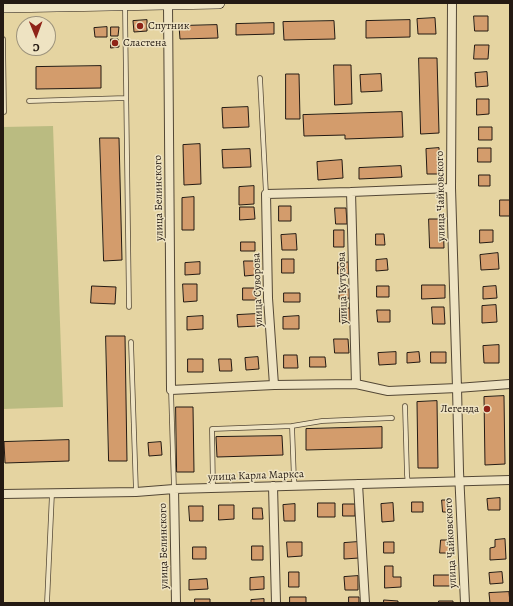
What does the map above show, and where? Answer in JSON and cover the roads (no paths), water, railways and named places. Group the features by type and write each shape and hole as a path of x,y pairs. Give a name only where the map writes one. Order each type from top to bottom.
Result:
{"main road":[{"path":"3,7 219,3"}],"street":[{"name":"улица Чайковского","path":"452,3 451,188 459,481 465,603"},
{"name":"улица Белинского","path":"168,5 171,390"},
{"path":"266,194 451,188"},
{"name":"улица Кутузова","path":"351,192 356,384"},
{"name":"улица Суворова","path":"266,194 268,298 274,385"},
{"path":"171,390 274,385 356,384 388,391 510,384"},
{"name":"улица Карла Маркса","path":"3,494 52,492 136,492 174,489 510,480"},
{"path":"358,484 365,603"},
{"path":"273,486 276,603"},
{"name":"улица Белинского","path":"174,489 176,603"}],"lane":[{"path":"125,4 129,307"},
{"path":"3,39 3,112"},
{"path":"260,78 266,194"},
{"path":"29,101 126,98"},
{"path":"131,342 136,492"},
{"path":"171,390 174,489"},
{"path":"405,406 408,483"},
{"path":"213,488 212,428 292,426 322,421 392,418"},
{"path":"292,426 295,486"},
{"path":"47,603 52,492"}],"place":[{"name":"Спутник","path":"140,26"},
{"name":"Сластена","path":"115,43"},
{"name":"Легенда","path":"487,409"}]}
